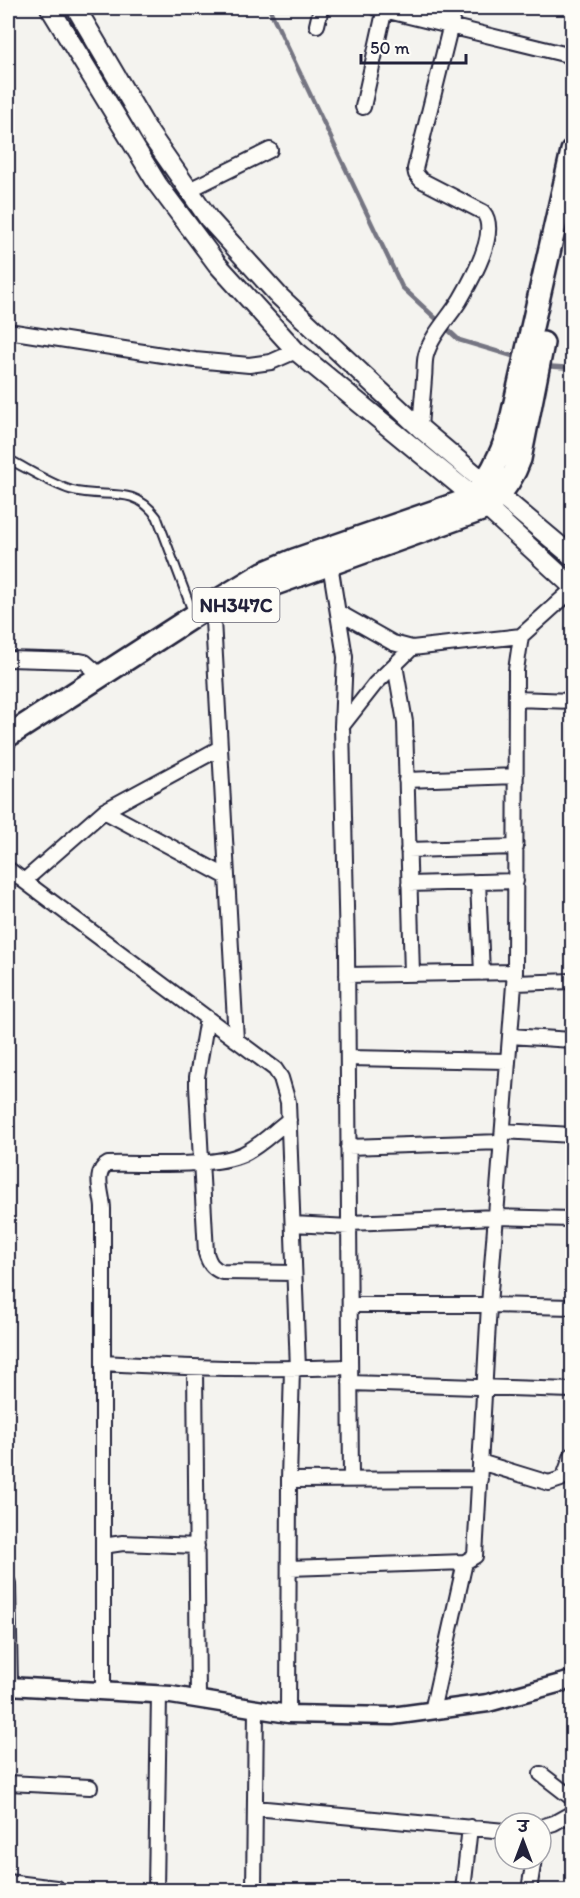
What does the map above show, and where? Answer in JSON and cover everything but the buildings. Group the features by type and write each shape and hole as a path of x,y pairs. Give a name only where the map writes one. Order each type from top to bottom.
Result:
{"highway":[{"path":"520,414 572,154"},
{"path":"487,496 501,455 520,414 573,206"},
{"name":"NH347C","path":"8,736 101,676 204,618 265,588 330,564 389,535 487,496"},
{"name":"NH347C","path":"8,751 204,618 263,573 294,560 389,535"}],"main road":[{"path":"50,8 158,186 217,264 296,351 487,496 573,556"},
{"path":"76,8 150,134 209,219 279,296 420,428 573,586"}],"street":[{"path":"316,25 321,8"},
{"path":"363,107 382,8 573,56"},
{"path":"420,428 425,356 480,262 489,225 483,212 421,180 415,170 455,8"},
{"path":"189,190 270,150"},
{"path":"8,331 195,360 249,365 271,362 296,351"},
{"path":"330,564 345,657 342,726 348,1058 351,1479"},
{"path":"338,612 393,643 412,648 521,636 573,591"},
{"path":"204,618 220,748 236,1040"},
{"path":"289,1568 465,1562 476,1556 489,1305 515,977 516,670 521,636"},
{"path":"342,726 375,684 412,648"},
{"path":"8,659 80,661 85,662 101,676"},
{"path":"394,665 405,722 412,974"},
{"path":"516,699 573,701"},
{"path":"24,881 104,811 220,748"},
{"path":"406,780 516,776"},
{"path":"104,811 227,877"},
{"path":"408,850 516,847"},
{"path":"8,868 236,1040 275,1070 281,1078 288,1102 294,1273 295,1369 289,1480 288,1713"},
{"path":"409,884 516,881"},
{"path":"478,882 482,973"},
{"path":"347,975 482,973 573,981"},
{"path":"207,1018 196,1077 208,1261 214,1269 222,1272 294,1273"},
{"path":"510,1036 573,1040"},
{"path":"348,1058 508,1061"},
{"path":"103,1691 103,1209 100,1172 108,1164 201,1162 230,1158 244,1153 289,1120"},
{"path":"348,1147 502,1136 573,1136"},
{"path":"293,1224 349,1225 496,1216 573,1219"},
{"path":"350,1305 573,1307"},
{"path":"103,1363 195,1368 350,1367"},
{"path":"195,1368 198,1699"},
{"path":"350,1383 573,1390"},
{"path":"480,1462 549,1483 561,1479 573,1455"},
{"path":"289,1480 480,1479"},
{"path":"103,1546 123,1544 196,1546"},
{"path":"432,1711 465,1562"},
{"path":"8,1583 9,1686 159,1695 288,1713 392,1716 488,1703 573,1680"},
{"path":"156,1890 159,1695"},
{"path":"254,1890 256,1708"},
{"path":"541,1774 573,1798"},
{"path":"8,1784 90,1787"},
{"path":"255,1808 493,1830"},
{"path":"553,1824 573,1813"},
{"path":"463,1890 470,1827"},
{"path":"529,1890 532,1871"},
{"path":"8,1882 59,1890"}],"lane":[{"path":"8,459 68,489 138,498 157,518 204,618"}],"waterway":[{"path":"269,8 402,287 459,340 519,358"},
{"path":"544,366 572,368"}]}
